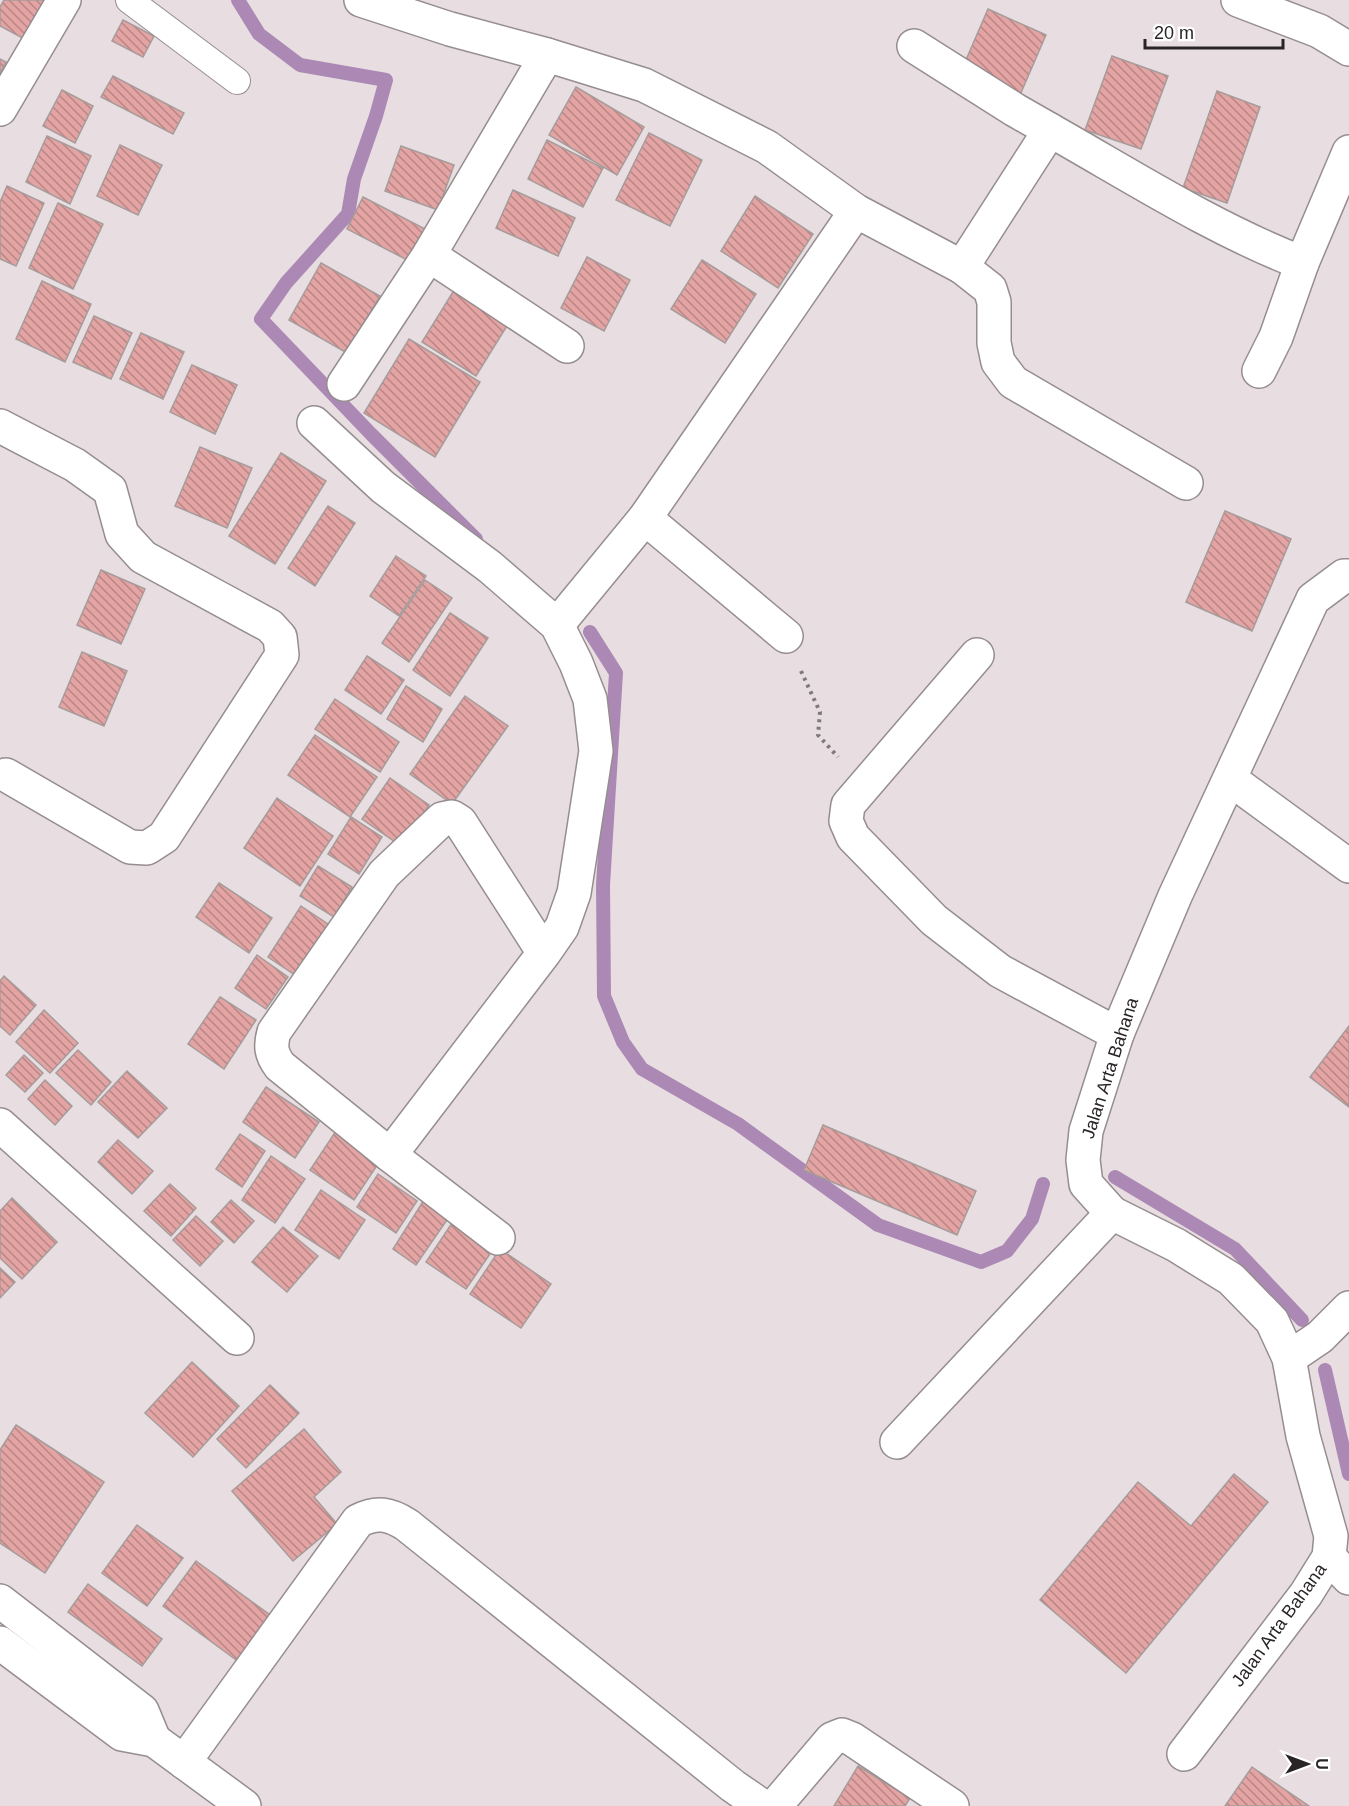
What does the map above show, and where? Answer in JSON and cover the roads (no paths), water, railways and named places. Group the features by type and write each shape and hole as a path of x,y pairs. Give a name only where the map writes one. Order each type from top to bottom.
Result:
{"street":[{"path":"0,109 64,0"},
{"path":"361,0 450,29 547,55 644,85 767,147 856,211 962,267 990,289 994,302 994,343 998,362 1013,382 1186,483"},
{"path":"1238,0 1319,31 1349,49"},
{"path":"914,46 1015,110 1207,219 1302,263"},
{"path":"344,384 429,255 547,55"},
{"path":"962,267 1050,130"},
{"path":"1259,371 1276,337 1302,263 1349,152"},
{"path":"557,625 645,518 856,211"},
{"path":"429,255 567,346"},
{"path":"314,423 383,487 490,567 557,625 576,663 590,699 596,751 574,892 562,927 390,1155"},
{"path":"0,426 75,465 110,490 122,534 143,557 270,626 280,637 282,655 164,837 147,848 130,847 6,775"},
{"path":"645,518 786,636"},
{"name":"Jalan Arta Bahana","path":"1184,1754 1306,1594 1339,1568 1303,1436 1289,1358 1272,1321 1231,1279 1176,1245 1112,1214 1086,1184 1083,1160 1086,1131 1117,1034 1175,896 1313,599 1344,576 1349,576"},
{"path":"978,655 848,805 846,820 853,837 934,920 1000,971 1117,1034"},
{"path":"1230,779 1349,866"},
{"path":"498,1238 280,1066 271,1049 274,1032 384,874 442,819 456,819 460,822 544,953"},
{"path":"0,1125 237,1338"},
{"path":"897,1442 1112,1214"},
{"path":"1289,1358 1320,1337 1349,1308"},
{"path":"184,1762 358,1521 380,1514 394,1517 407,1525 725,1796 762,1806"},
{"path":"0,1601 142,1711 154,1740"},
{"path":"0,1643 122,1734 154,1740 244,1806"},
{"path":"775,1806 832,1739 842,1735 852,1739 952,1806"}],"lane":[{"path":"129,0 237,81"}],"waterway":[{"path":"238,0 259,34 300,65 386,80 354,179 348,214 286,283 261,319 476,539"},
{"path":"590,632 616,673 603,885 604,996 623,1042 642,1069 738,1124 878,1225 981,1262 1007,1251 1032,1219 1043,1184"},
{"path":"1115,1177 1235,1249 1302,1320"},
{"path":"1325,1370 1349,1474"}]}
